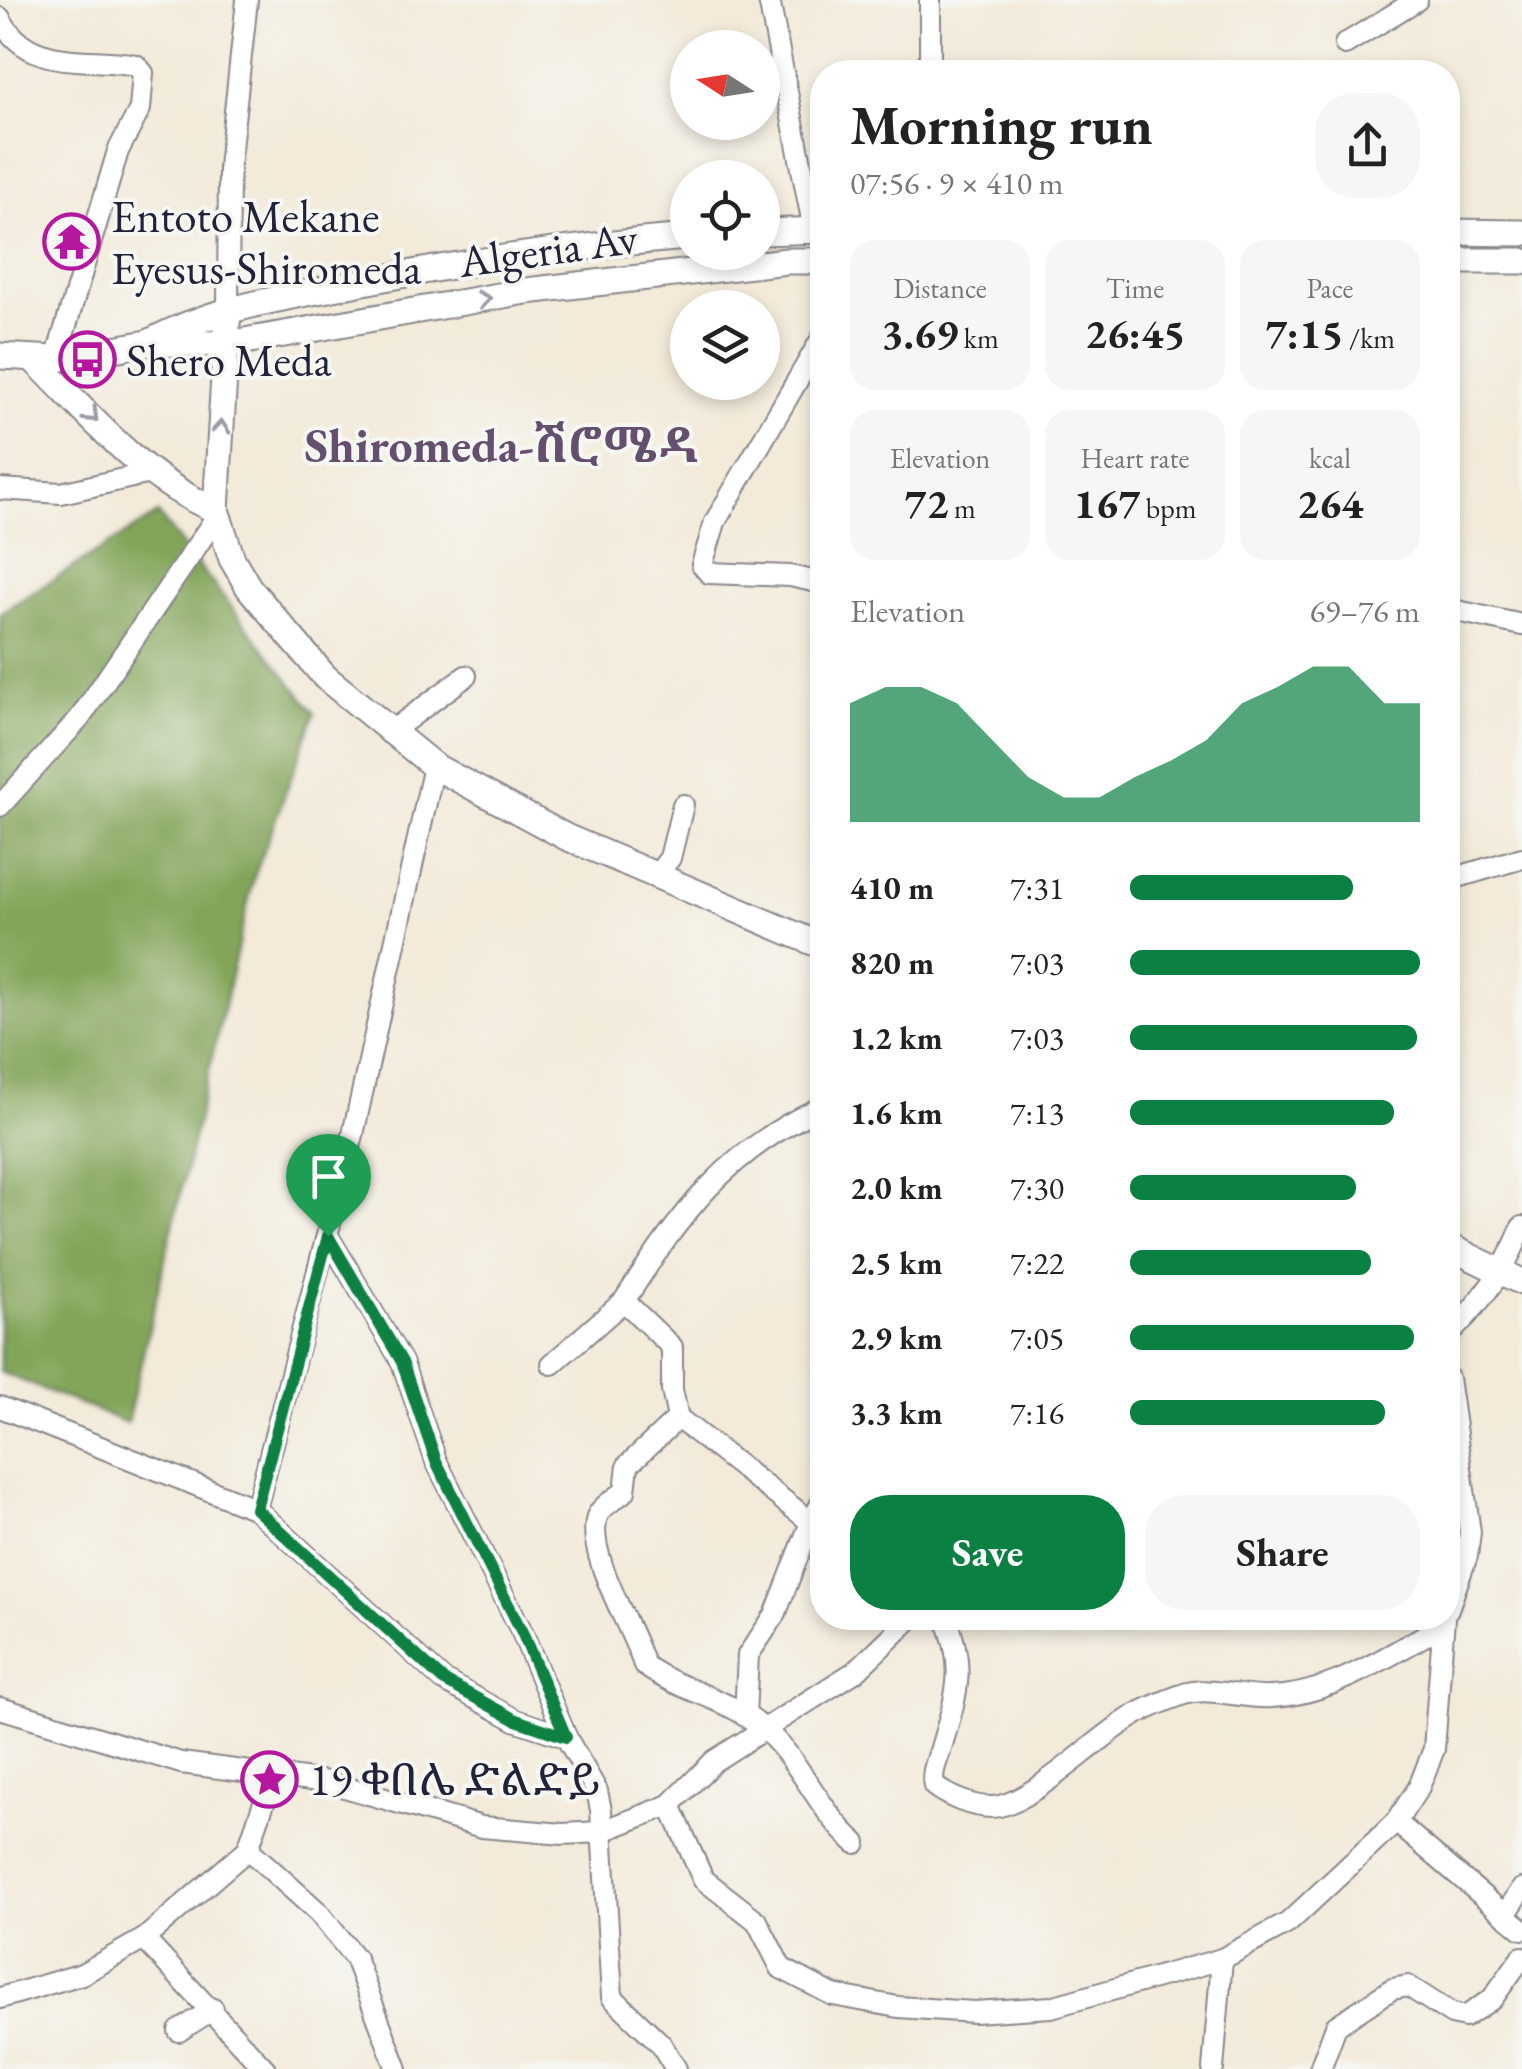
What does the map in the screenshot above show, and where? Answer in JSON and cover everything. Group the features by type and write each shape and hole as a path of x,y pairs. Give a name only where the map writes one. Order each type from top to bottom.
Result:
{"main road":[{"path":"780,231 810,230"},
{"path":"1460,232 1522,232"},
{"name":"Algeria Av","path":"148,343 188,321 228,309 496,258 670,239"},
{"path":"1460,261 1522,260"},
{"name":"Algeria Av","path":"148,343 228,344 526,291 810,261"},
{"path":"228,309 216,513 232,559 270,617 324,677 434,766 566,836 810,941"},
{"path":"0,356 44,359 148,343"},
{"path":"44,359 150,474 216,513"},
{"path":"1460,1252 1511,1277"}],"street":[{"path":"228,309 229,167 247,0"},
{"path":"768,0 810,193"},
{"path":"930,0 930,60"},
{"path":"1345,44 1417,0"},
{"path":"0,18 7,31 30,50 67,63 136,65 144,73 140,108 118,150 44,359"},
{"path":"810,359 715,522 702,565 709,573 810,580"},
{"path":"0,489 61,493 150,474"},
{"path":"0,806 80,718 216,513"},
{"path":"1460,612 1522,625"},
{"path":"389,732 466,676"},
{"path":"256,1509 328,1236 434,766"},
{"path":"655,877 670,858 683,805"},
{"path":"1460,876 1522,858"},
{"path":"552,1364 624,1302 680,1216 706,1186 788,1123 810,1112"},
{"path":"1460,1323 1511,1277 1522,1227"},
{"path":"328,1236 402,1362 436,1461 522,1632 566,1737 598,1791 612,1998 660,2044 676,2069"},
{"path":"624,1302 672,1347 672,1390 678,1418 810,1522 774,1615 748,1656 754,1721"},
{"path":"0,1408 256,1509 443,1680 516,1720 566,1737"},
{"path":"678,1418 628,1464 625,1491 597,1516 598,1552 644,1665 659,1676 718,1697 754,1721 806,1777 824,1813 856,1843"},
{"path":"1460,1439 1470,1532 1468,1556 1460,1577"},
{"path":"0,1708 180,1763 327,1782 496,1829 562,1834 600,1832 670,1805 754,1721 856,1671 899,1630"},
{"path":"951,1630 958,1648 960,1674 956,1702 932,1774 934,1786 969,1803 992,1807 1009,1803 1038,1785 1131,1717 1184,1694 1203,1690 1271,1698 1303,1693 1380,1660 1426,1630"},
{"path":"670,1805 703,1879 757,1921 780,1968 833,1996 898,2007 974,2012 1051,2006 1222,1959 1288,1923 1396,1822 1419,1787 1434,1749 1443,1630"},
{"path":"0,1998 82,1974 144,1939 248,1849 274,1774"},
{"path":"1396,1822 1522,1929"},
{"path":"248,1849 318,1912 355,1958 397,2069"},
{"path":"1505,1915 1522,1890"},
{"path":"144,1939 266,2069"},
{"path":"1320,2069 1336,2026 1392,1989 1408,1986 1452,2014 1465,2017 1492,1999 1522,1957"},
{"path":"1213,2069 1222,1959"},
{"path":"178,2032 212,2009"}],"green space":[{"path":"158,514 315,713 254,877 127,1423 0,1372 0,613"}],"place":[{"name":"Entoto Mekane Eyesus-Shiromeda","path":"72,242"},
{"name":"Shero Meda","path":"87,360"},
{"name":"19 ቀበሌ ድልድይ","path":"270,1779"}],"district":[{"name":"Shiromeda-ሽሮሜዳ","path":"501,445"}],"route":[{"path":"328,1236 402,1362 436,1461 522,1632 566,1737 516,1720 443,1680 256,1509 328,1236"}]}
